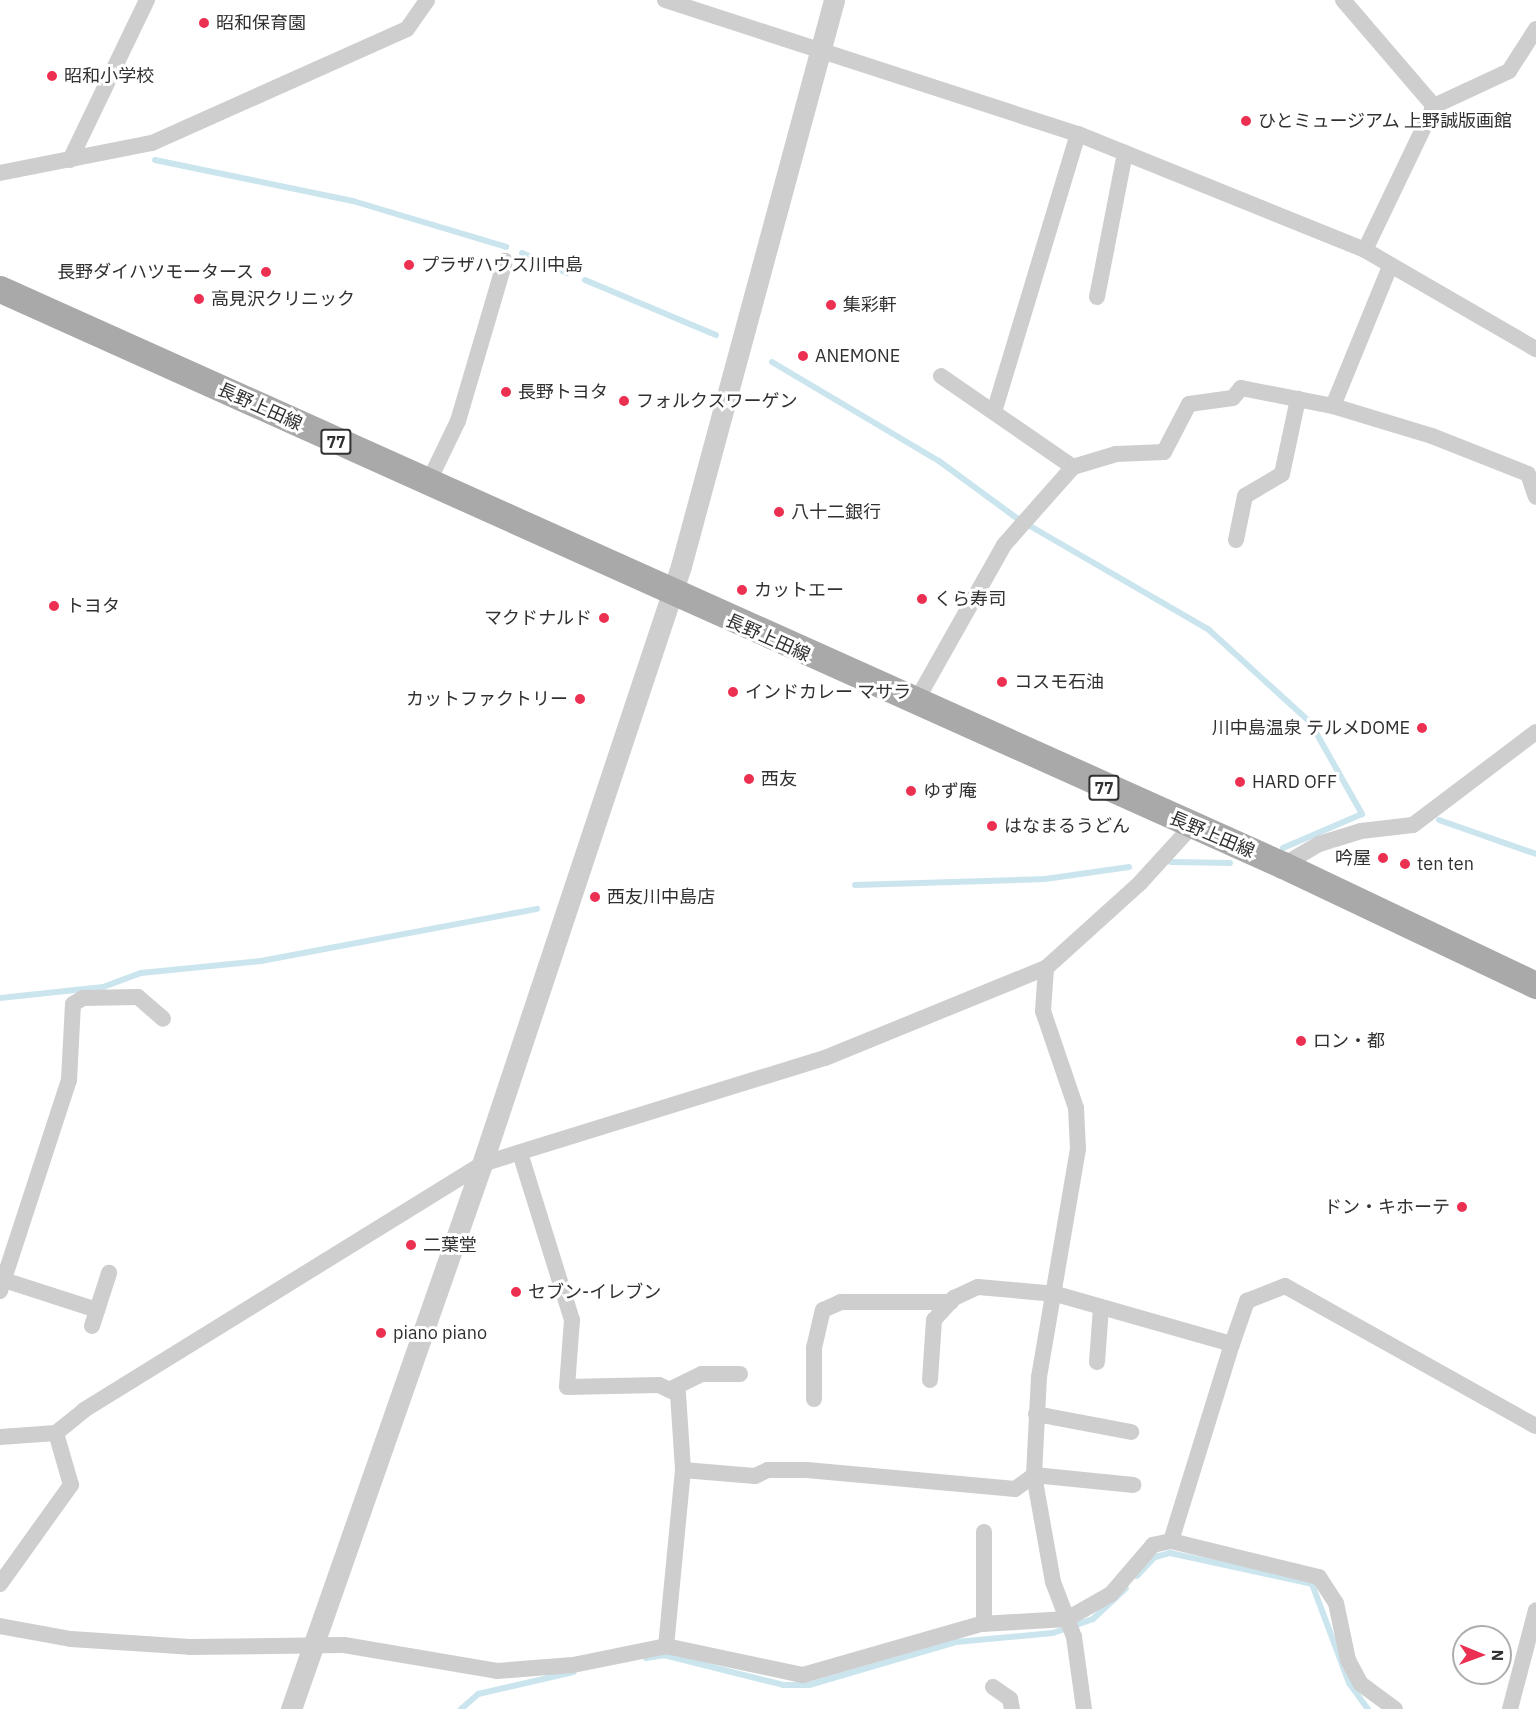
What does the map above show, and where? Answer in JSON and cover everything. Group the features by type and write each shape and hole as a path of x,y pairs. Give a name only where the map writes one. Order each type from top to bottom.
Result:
{"main road":[{"name":"長野上田線","path":"0,289 671,595 1191,827 1283,865 1536,985"}],"street":[{"path":"70,160 147,0"},
{"path":"0,173 152,143 279,90 407,29 427,0"},
{"path":"665,0 823,49 1078,134 1365,250 1536,349"},
{"path":"291,1709 482,1164 671,595 823,49 834,0"},
{"path":"1343,0 1434,106"},
{"path":"1365,250 1434,106 1509,71 1536,29"},
{"path":"994,412 1078,134"},
{"path":"1097,297 1125,153"},
{"path":"428,483 458,421 505,261"},
{"path":"1333,406 1390,266"},
{"path":"941,376 1073,467"},
{"path":"915,703 1004,544 1073,467 1116,453 1164,452 1189,404 1233,398 1241,388 1333,406 1432,435 1528,474 1536,498"},
{"path":"1236,540 1245,496 1282,474 1298,399"},
{"path":"1283,865 1319,843 1361,831 1413,825 1536,732"},
{"path":"0,1437 56,1433 84,1410 482,1164 825,1058 1046,968 1140,883 1191,827"},
{"path":"1046,968 1043,1011 1076,1108 1078,1149 1036,1414 1034,1475 1053,1582 1070,1626 1084,1709"},
{"path":"109,1273 94,1318 2,1285 69,1080 73,1004 83,998 138,997 164,1019"},
{"path":"520,1153 572,1320 567,1387 658,1385 678,1394 682,1470 666,1646"},
{"path":"1171,1541 1247,1301 1285,1286 1536,1426"},
{"path":"930,1380 934,1320 951,1302 978,1287 1056,1294 1232,1344"},
{"path":"814,1399 814,1348 823,1310 841,1302 951,1302"},
{"path":"1097,1362 1101,1307"},
{"path":"669,1390 702,1374 740,1374"},
{"path":"1036,1414 1131,1432"},
{"path":"0,1584 71,1485 56,1433"},
{"path":"682,1470 755,1476 768,1470 807,1470 1015,1489 1034,1475 1134,1485"},
{"path":"984,1532 984,1624"},
{"path":"0,1626 71,1639 190,1647 344,1645 497,1671 573,1665 666,1646 803,1675 984,1624 1070,1626 1111,1594 1153,1545 1171,1541 1319,1577 1336,1603 1348,1660 1361,1684 1395,1709"},
{"path":"1510,1709 1536,1610"},
{"path":"993,1687 1010,1699 1012,1709"}],"waterway":[{"path":"155,160 353,201 506,247"},
{"path":"522,253 567,273"},
{"path":"585,280 716,335"},
{"path":"772,362 939,461 1018,519 1208,629 1310,722 1362,814 1283,848"},
{"path":"1439,820 1536,854"},
{"path":"1171,862 1230,863"},
{"path":"855,885 1045,879 1129,867"},
{"path":"0,998 103,987 141,973 261,961 537,909"},
{"path":"1137,1576 1155,1557 1170,1553 1312,1584 1349,1683 1368,1709"},
{"path":"646,1658 664,1655 783,1685 809,1685 956,1642 1053,1633 1093,1619 1126,1588"},
{"path":"461,1709 478,1694 574,1672"}],"place":[{"name":"昭和保育園","path":"204,23"},
{"name":"昭和小学校","path":"52,76"},
{"name":"ひとミュージアム 上野誠版画館","path":"1246,121"},
{"name":"プラザハウス川中島","path":"409,265"},
{"name":"長野ダイハツモータース","path":"266,272"},
{"name":"高見沢クリニック","path":"199,299"},
{"name":"集彩軒","path":"831,305"},
{"name":"ANEMONE","path":"803,356"},
{"name":"長野トヨタ","path":"506,392"},
{"name":"フォルクスワーゲン","path":"624,401"},
{"name":"八十二銀行","path":"779,512"},
{"name":"カットエー","path":"742,590"},
{"name":"くら寿司","path":"922,599"},
{"name":"トヨタ","path":"54,606"},
{"name":"マクドナルド","path":"604,618"},
{"name":"コスモ石油","path":"1002,682"},
{"name":"インドカレー マサラ","path":"733,692"},
{"name":"カットファクトリー","path":"580,699"},
{"name":"川中島温泉 テルメDOME","path":"1422,728"},
{"name":"西友","path":"749,779"},
{"name":"HARD OFF","path":"1240,782"},
{"name":"ゆず庵","path":"911,791"},
{"name":"はなまるうどん","path":"992,826"},
{"name":"吟屋","path":"1383,858"},
{"name":"ten ten","path":"1405,864"},
{"name":"西友川中島店","path":"595,897"},
{"name":"ロン・都","path":"1301,1041"},
{"name":"ドン・キホーテ","path":"1462,1207"},
{"name":"二葉堂","path":"411,1245"},
{"name":"セブン-イレブン","path":"516,1292"},
{"name":"piano piano","path":"381,1333"}]}
